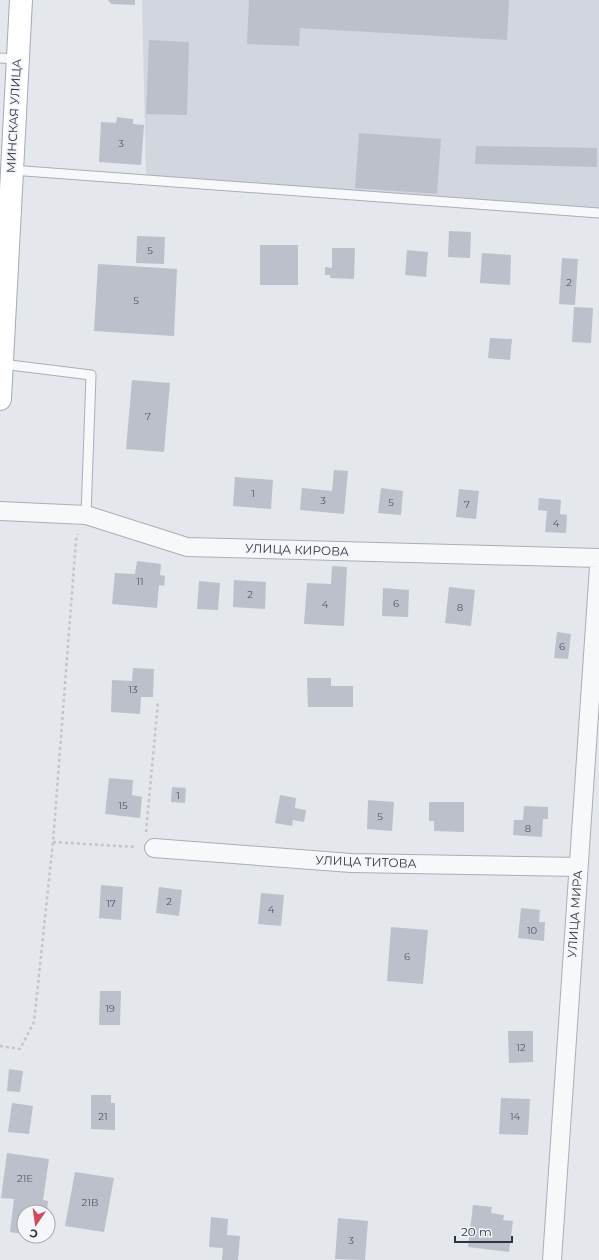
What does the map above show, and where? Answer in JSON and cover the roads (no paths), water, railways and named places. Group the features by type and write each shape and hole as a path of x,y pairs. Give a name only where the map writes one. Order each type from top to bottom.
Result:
{"main road":[{"name":"МИНСКАЯ УЛИЦА","path":"0,399 11,170 9,58 21,0"}],"street":[{"name":"УЛИЦА КИРОВА","path":"0,511 86,515 187,547 599,558"},
{"name":"УЛИЦА МИРА","path":"552,1260 599,567"},
{"name":"УЛИЦА ТИТОВА","path":"149,848 352,863 578,867"}],"lane":[{"path":"11,170 599,213"},
{"path":"2,364 92,375 86,515"}]}
